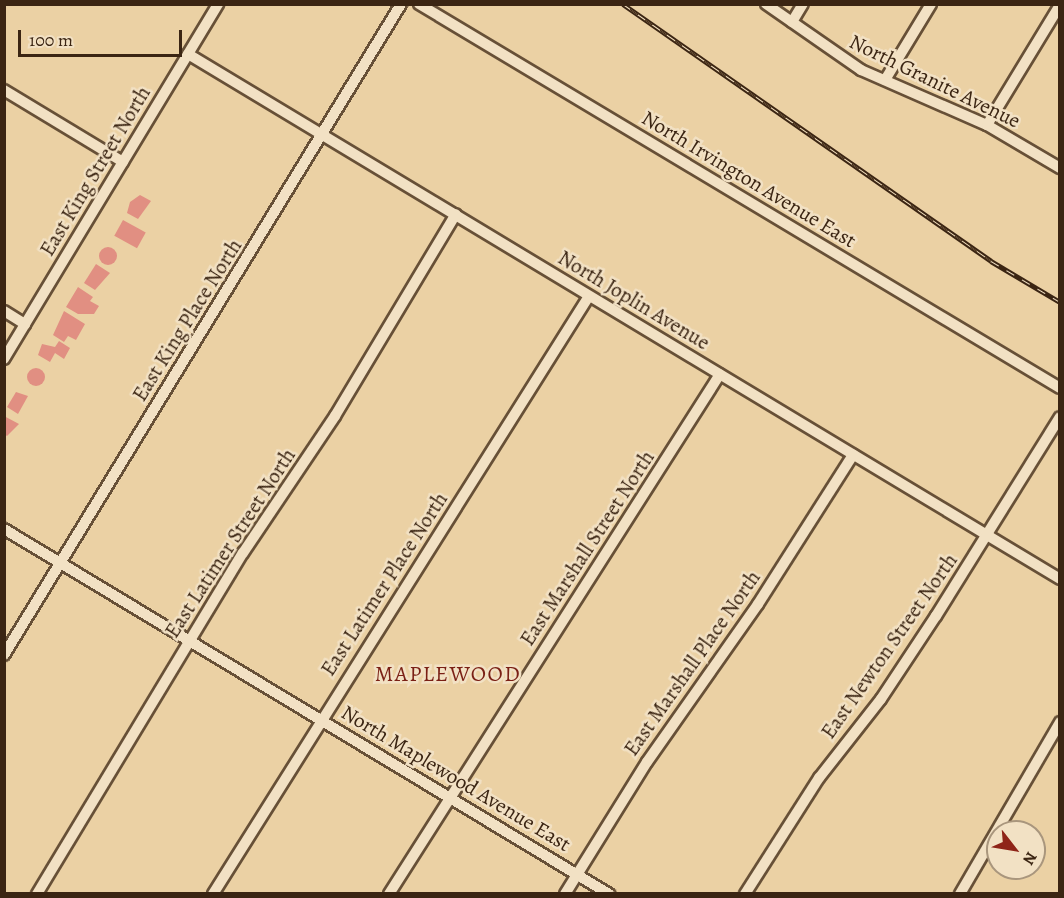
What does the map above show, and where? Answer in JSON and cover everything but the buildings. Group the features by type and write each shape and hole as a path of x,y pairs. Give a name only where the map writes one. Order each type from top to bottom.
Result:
{"street":[{"name":"East King Street North","path":"4,358 218,4"},
{"name":"East King Place North","path":"4,655 323,136 401,4"},
{"name":"North Irvington Avenue East","path":"419,4 1059,388"},
{"name":"North Granite Avenue","path":"766,4 836,56 987,125 1059,168"},
{"path":"792,22 803,4"},
{"path":"885,80 931,4"},
{"path":"987,125 1059,5"},
{"name":"North Joplin Avenue","path":"188,54 1059,579"},
{"path":"4,90 123,162"},
{"name":"East Latimer Street North","path":"37,894 190,640 335,416 456,214"},
{"name":"East Latimer Place North","path":"213,894 320,717 589,296"},
{"path":"4,311 25,324"},
{"name":"East Marshall Street North","path":"389,894 448,796 720,374"},
{"name":"East Newton Street North","path":"745,894 988,537 1059,417"},
{"name":"East Marshall Place North","path":"565,894 852,455"},
{"name":"North Maplewood Avenue East","path":"4,529 320,717 609,894"},
{"path":"960,894 961,884 1059,722"}],"railway":[{"path":"623,4 991,261 1060,302"}],"district":[{"name":"MAPLEWOOD","path":"448,675"}]}
